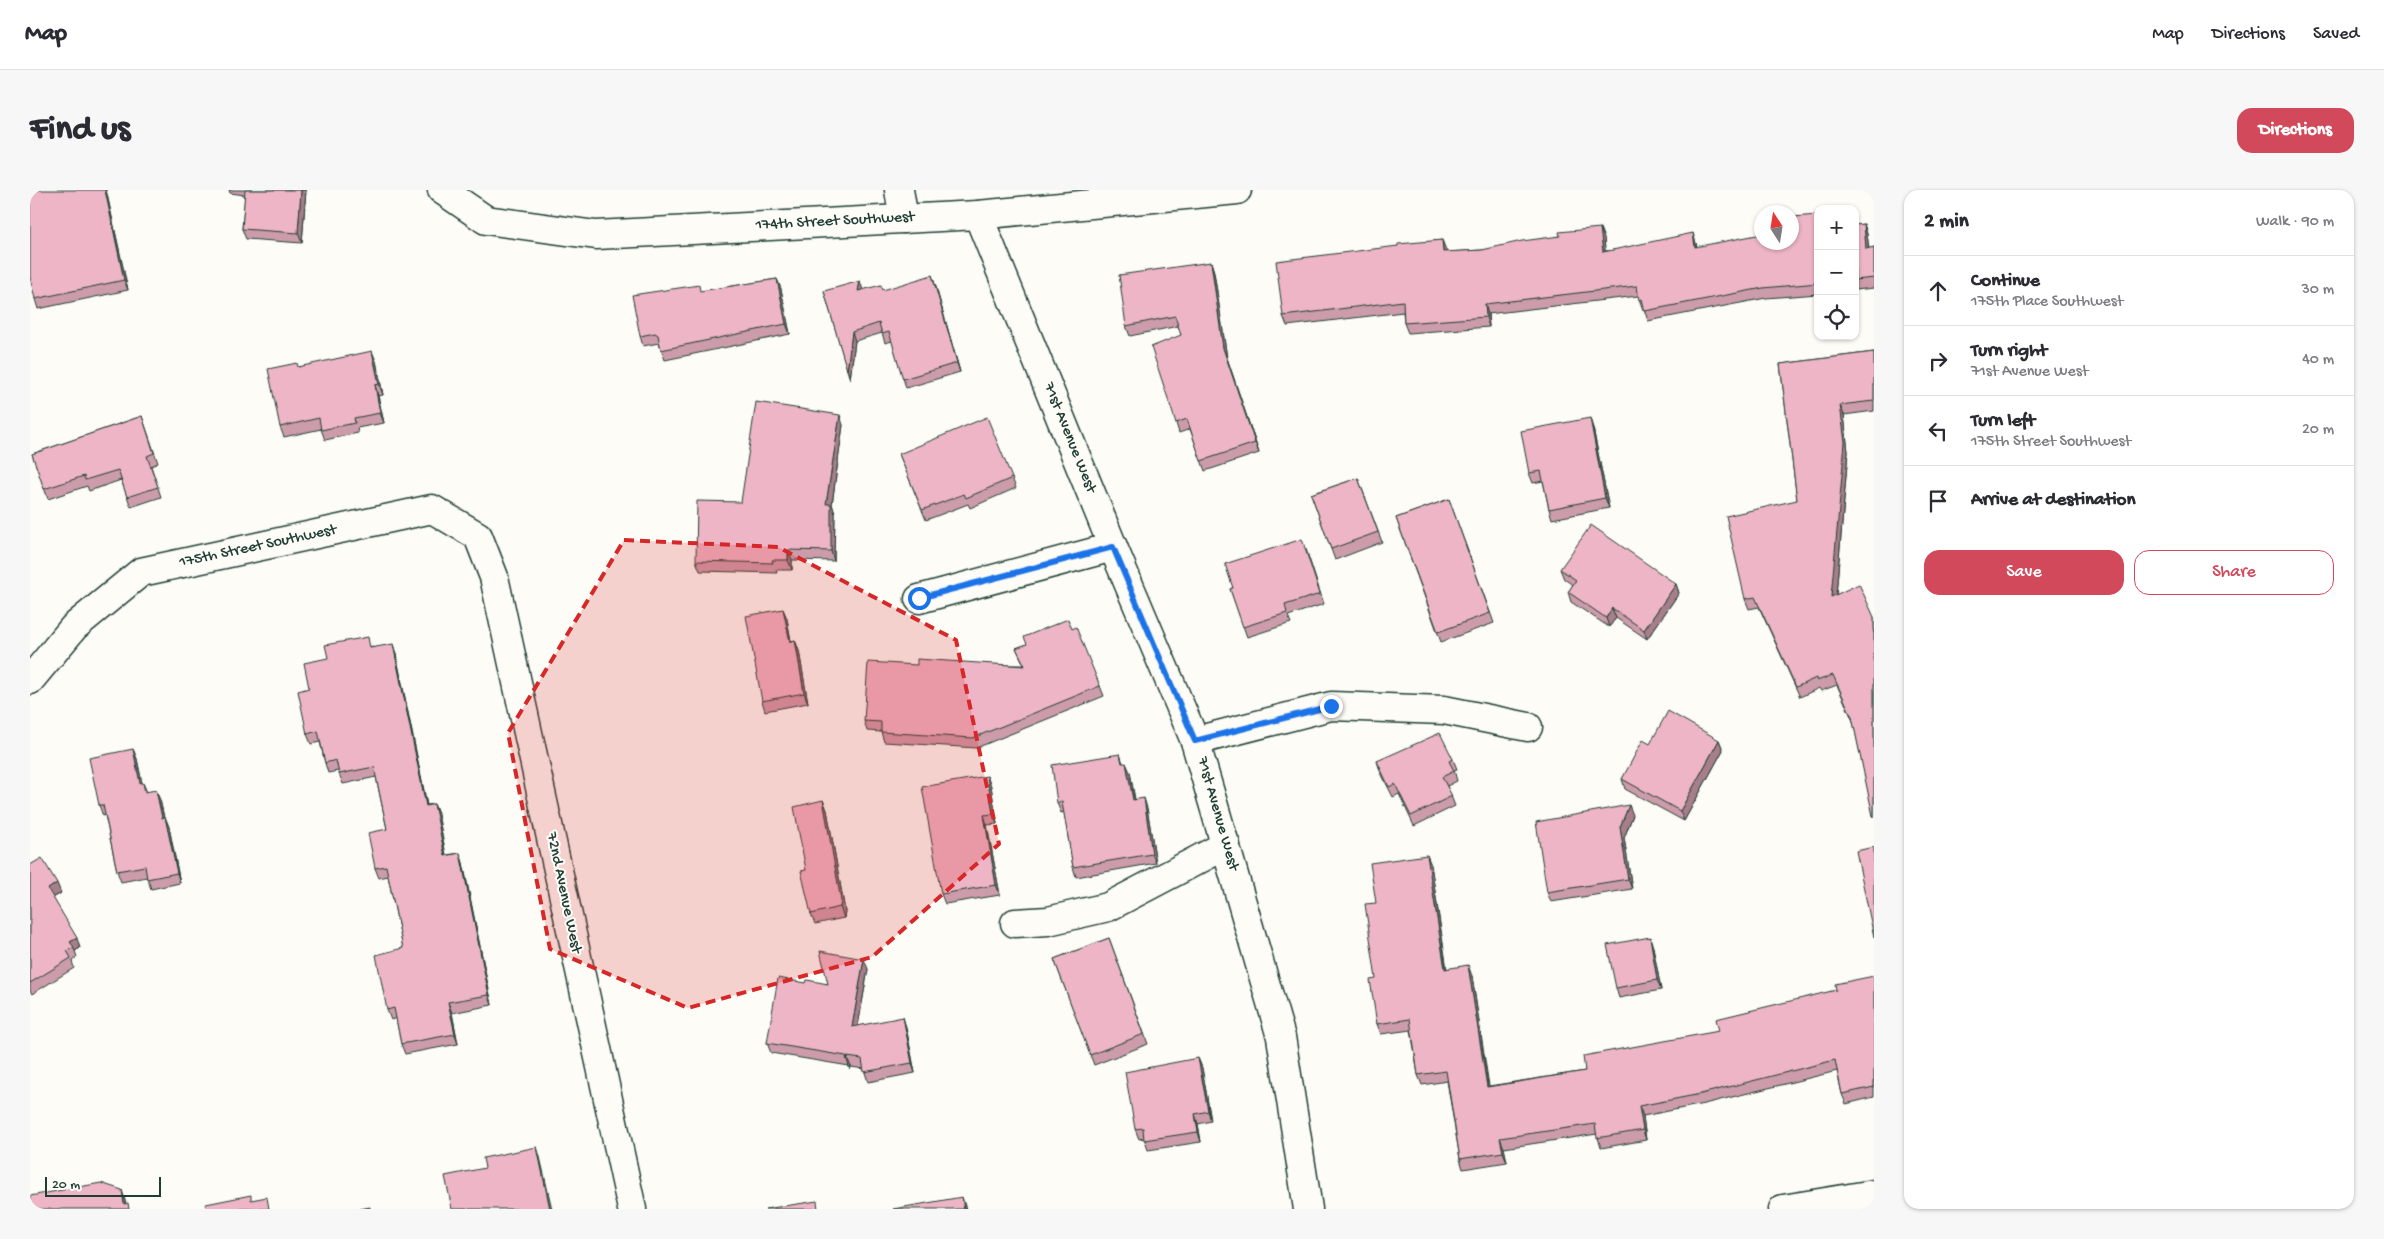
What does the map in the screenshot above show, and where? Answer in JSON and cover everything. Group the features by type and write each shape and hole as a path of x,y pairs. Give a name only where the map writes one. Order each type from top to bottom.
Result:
{"street":[{"name":"174th Street Southwest","path":"442,190 486,220 596,235 978,215 1237,190"},
{"path":"899,190 904,219"},
{"name":"71st Avenue West","path":"978,215 1113,547 1195,741 1281,1036 1308,1209"},
{"name":"175th Street Southwest","path":"30,680 74,627 141,572 432,509 478,536 494,577"},
{"path":"919,598 1113,547"},
{"name":"72nd Avenue West","path":"494,577 632,1209"},
{"path":"1195,741 1331,706 1444,710 1528,727"},
{"path":"1015,923 1048,921 1108,907 1226,846"},
{"path":"1783,1209 1874,1194"}],"highlighted area":[{"path":"624,540 778,547 956,640 999,844 872,957 688,1008 550,949 508,733"}],"building":[{"path":"30,190 105,190 124,280 35,299 30,277"},
{"path":"245,190 301,190 298,233 242,229"},
{"path":"1814,215 1814,283 1763,288 1645,311 1642,299 1639,300 1637,286 1485,304 1486,317 1404,323 1403,301 1283,316 1276,261 1398,246 1398,244 1442,240 1443,252 1482,250 1522,241 1560,236 1559,232 1600,228 1603,252 1693,233 1695,247 1754,236 1754,250 1799,250 1799,216"},
{"path":"1864,224 1866,249 1874,247 1874,278 1859,280 1859,225"},
{"path":"1211,262 1223,348 1255,443 1201,461 1187,419 1176,423 1151,347 1181,335 1175,316 1126,326 1119,275"},
{"path":"932,275 957,363 903,379 889,332 882,334 879,323 852,332 847,370 824,291 860,281 858,291 881,285 883,290"},
{"path":"777,279 786,324 661,350 658,335 655,333 640,336 632,295 699,285 700,291"},
{"path":"372,351 379,384 375,385 380,413 354,418 355,423 321,430 319,418 280,427 268,369 297,363 298,367"},
{"path":"1874,352 1874,401 1840,405 1845,442 1831,597 1859,584 1874,617 1873,816 1852,717 1833,675 1817,681 1816,678 1796,687 1755,597 1745,599 1726,516 1797,500 1780,364"},
{"path":"756,402 840,415 826,504 831,504 831,551 788,550 788,560 772,560 773,563 696,561 697,501 741,502"},
{"path":"142,416 154,453 147,456 158,487 127,497 118,470 85,480 84,476 44,489 32,454"},
{"path":"987,417 1012,478 966,498 964,494 922,510 899,454"},
{"path":"1590,418 1605,498 1549,509 1541,471 1529,473 1521,431"},
{"path":"1358,478 1378,532 1331,549 1311,494"},
{"path":"1449,499 1490,613 1438,632 1396,518"},
{"path":"1591,525 1676,584 1644,630 1612,608 1606,618 1568,592 1576,580 1560,569"},
{"path":"1302,539 1320,594 1285,605 1287,613 1243,627 1230,589 1233,588 1225,564"},
{"path":"783,609 790,642 795,640 804,693 762,701 746,616"},
{"path":"1068,619 1072,629 1076,627 1100,686 973,738 881,732 881,722 864,721 868,662 917,665 917,659 1025,666 1016,648 1027,644 1024,637"},
{"path":"368,637 370,648 393,644 426,806 434,804 445,856 460,853 489,995 448,1002 455,1034 401,1044 394,1008 387,1010 376,955 403,948 386,866 375,868 368,833 387,829 374,767 339,774 336,760 325,763 318,731 307,734 298,691 309,688 304,663 328,658 325,645"},
{"path":"1668,711 1719,740 1680,811 1622,779 1643,740 1650,744"},
{"path":"1440,733 1453,759 1449,761 1454,771 1442,777 1452,796 1411,816 1395,784 1389,787 1377,761"},
{"path":"133,749 140,783 143,783 145,792 156,790 162,818 165,817 177,873 147,879 145,866 117,871 103,805 99,805 89,758"},
{"path":"1120,754 1122,763 1126,763 1133,800 1144,798 1152,854 1073,867 1062,802 1057,803 1052,765"},
{"path":"987,776 993,814 984,815 996,885 941,894 922,787"},
{"path":"823,800 841,901 840,907 811,914 801,871 806,870 794,807"},
{"path":"1629,805 1620,827 1628,879 1547,892 1536,822"},
{"path":"1874,847 1874,937 1856,851"},
{"path":"1427,855 1445,969 1468,965 1487,1087 1585,1071 1583,1056 1719,1031 1716,1019 1836,990 1835,984 1874,976 1874,1087 1842,1094 1835,1060 1701,1094 1639,1106 1643,1130 1597,1138 1595,1124 1500,1138 1503,1152 1460,1159 1446,1071 1418,1075 1410,1019 1377,1024 1370,980 1376,979 1365,904 1376,903 1370,863"},
{"path":"42,858 57,883 48,889 77,938 70,942 74,947 67,951 71,958 30,983 30,865"},
{"path":"1650,937 1657,980 1616,988 1607,945"},
{"path":"1109,938 1144,1034 1090,1055 1054,959"},
{"path":"820,951 864,959 852,1027 903,1017 912,1063 864,1072 862,1059 847,1057 847,1060 846,1056 767,1043 778,978 806,983 807,980 828,984"},
{"path":"1198,1058 1208,1111 1195,1114 1198,1132 1144,1140 1143,1128 1135,1129 1125,1072"},
{"path":"537,1147 550,1209 452,1209 445,1176 485,1168 483,1158"},
{"path":"101,1183 122,1190 124,1204 128,1203 129,1209 30,1209 30,1196"},
{"path":"251,1195 251,1200 267,1197 269,1209 207,1209 206,1204"},
{"path":"962,1197 964,1209 893,1209"},
{"path":"817,1201 818,1209 765,1209"}],"route":[{"path":"919,598 1113,547 1195,741 1331,706"}]}
